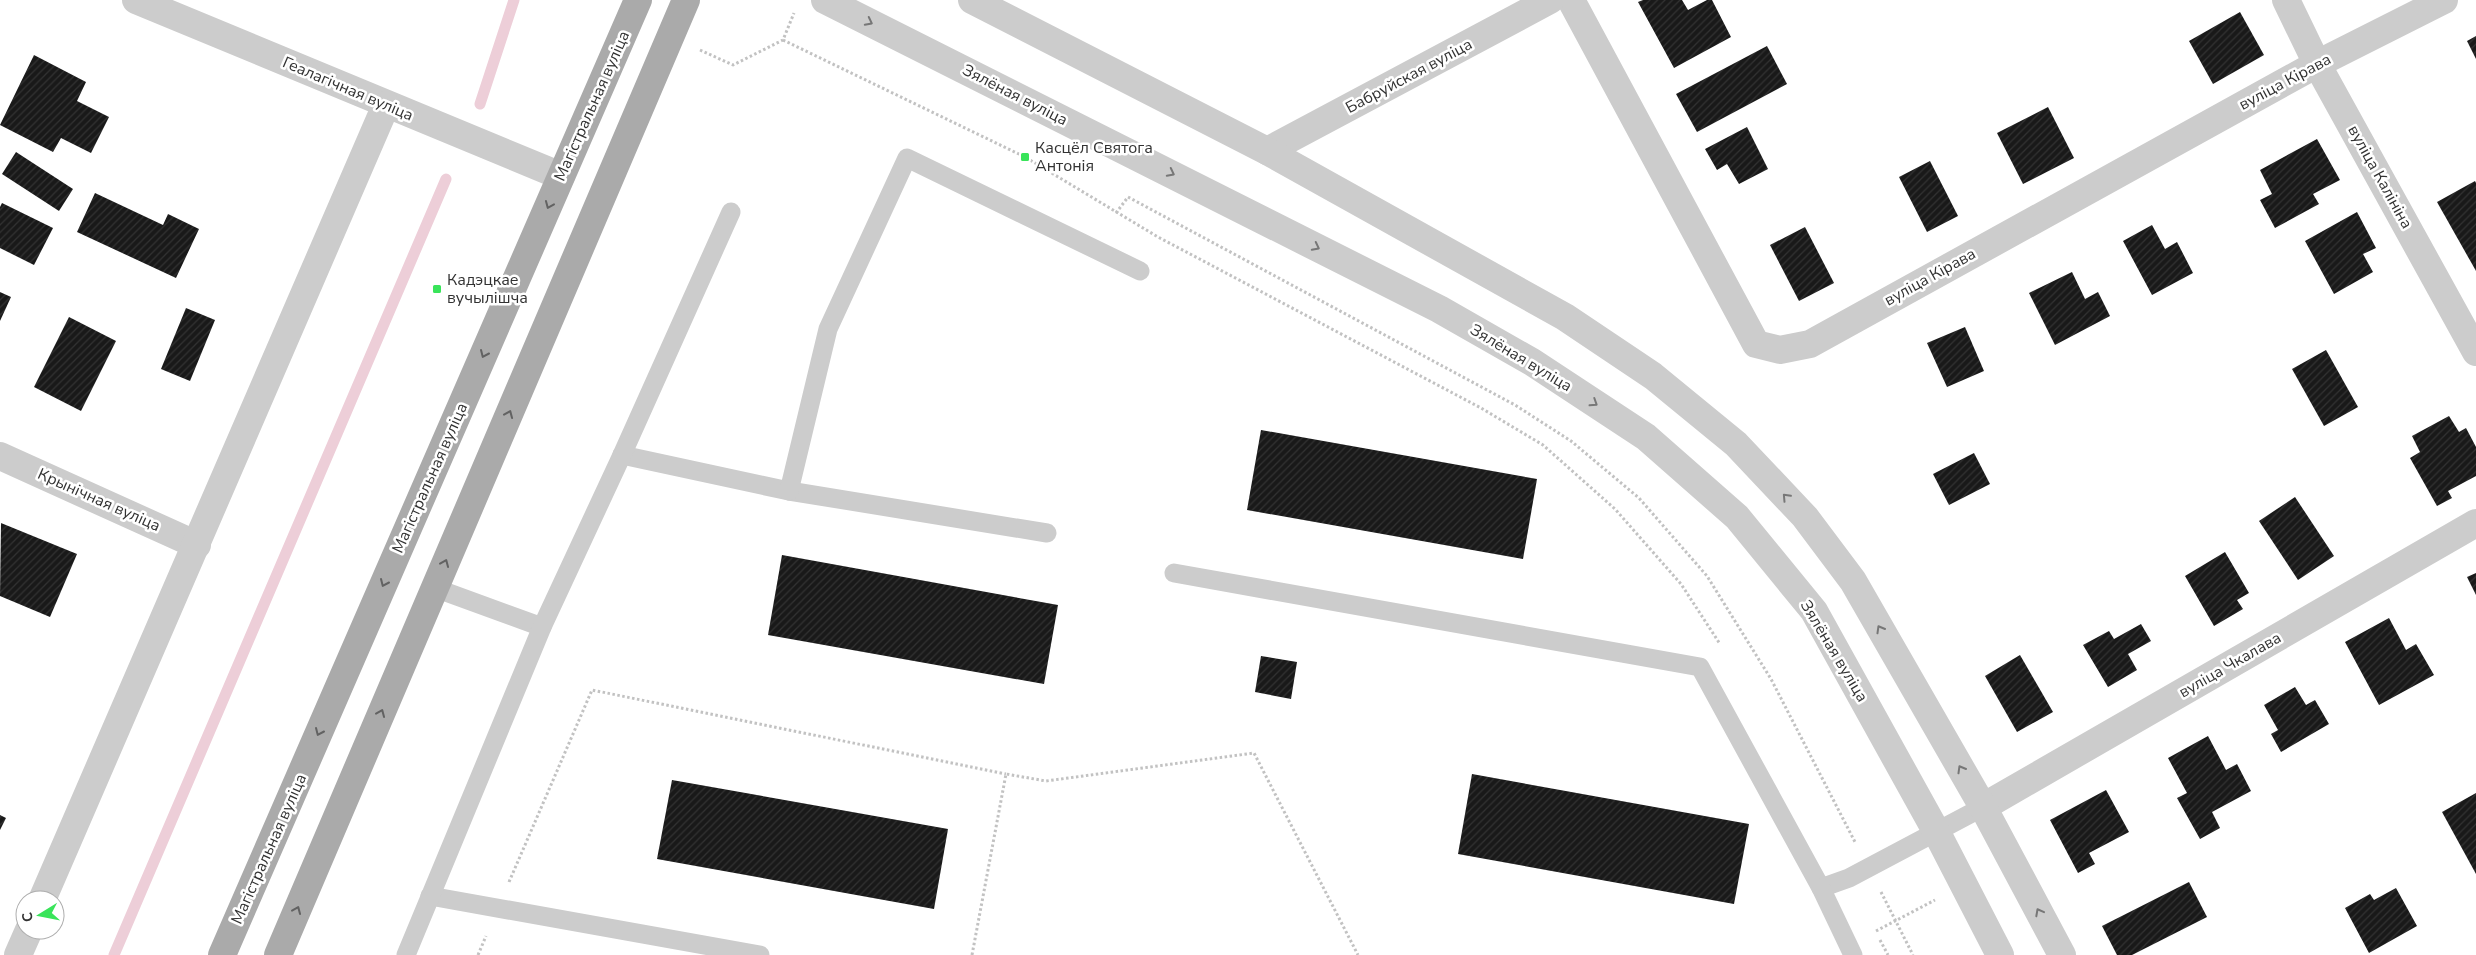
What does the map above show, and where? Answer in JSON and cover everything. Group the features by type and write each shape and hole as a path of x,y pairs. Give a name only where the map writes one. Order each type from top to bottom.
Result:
{"main road":[{"name":"Магістральная вуліца","path":"222,955 638,0"},
{"path":"278,955 686,0"}],"street":[{"name":"Геалагічная вуліца","path":"136,0 561,176"},
{"name":"Зялёная вуліца","path":"825,0 1439,310 1532,362 1646,437 1737,517 1814,611 1936,831 2000,955"},
{"path":"972,0 1267,151 1565,317 1653,376 1736,444 1805,517 1853,581 1983,806 2062,955"},
{"name":"Бабруйская вуліца","path":"1267,151 1550,0"},
{"name":"вуліца Кірава","path":"1571,0 1756,344 1780,350 1810,344 2317,64 2444,0"},
{"name":"вуліца Калініна","path":"2286,0 2317,64 2476,352"},
{"path":"46,890 386,105"},
{"name":"Крынічная вуліца","path":"0,456 197,545"},
{"name":"вуліца Чкалава","path":"1983,806 2476,523"},
{"path":"18,955 25,940"}],"lane":[{"path":"789,491 828,329 907,158 1140,271"},
{"path":"406,955 542,626 622,455 731,212"},
{"path":"622,455 789,491 1046,533"},
{"path":"1174,573 1700,667 1821,888 1853,955"},
{"path":"435,588 542,626"},
{"path":"1821,888 1849,878 1868,866 1983,806"},
{"path":"430,896 760,955"}],"path":[{"path":"697,48 733,65 784,40 794,13"},
{"path":"784,40 1025,157 1116,213 1481,408 1543,445 1615,509 1629,524 1681,584 1721,647"},
{"path":"1116,213 1128,197 1515,405 1571,440 1639,498 1707,576 1771,678 1913,955"},
{"path":"478,955 592,690 1046,781 1254,753 1358,955"},
{"path":"972,955 1006,774"},
{"path":"1849,878 1888,955"}],"building":[{"path":"1643,0 1682,0 1688,10 1707,0 1712,0 1731,37 1674,68 1638,2"},
{"path":"2240,12 2264,55 2213,84 2189,41"},
{"path":"2476,36 2476,59 2467,41"},
{"path":"1767,46 1787,84 1697,132 1676,94"},
{"path":"34,55 86,82 77,101 109,117 91,153 61,138 53,152 0,125"},
{"path":"2048,107 2074,158 2023,184 1997,133"},
{"path":"1747,127 1768,169 1739,184 1727,164 1717,170 1705,149"},
{"path":"2317,139 2340,180 2313,194 2319,204 2275,228 2260,200 2272,194 2260,170"},
{"path":"16,152 73,189 59,211 2,174"},
{"path":"1930,161 1958,216 1927,232 1899,177"},
{"path":"2475,181 2476,183 2476,271 2437,202"},
{"path":"95,193 163,225 168,214 199,229 176,278 77,232"},
{"path":"2,203 53,228 34,265 0,248 0,207"},
{"path":"2357,212 2376,248 2363,254 2373,272 2334,294 2305,241"},
{"path":"2152,225 2165,249 2177,242 2193,273 2152,295 2123,241"},
{"path":"1805,227 1834,283 1799,301 1770,245"},
{"path":"2072,272 2085,299 2098,292 2110,316 2055,345 2029,293"},
{"path":"0,292 11,297 0,321"},
{"path":"186,308 215,320 190,381 161,369"},
{"path":"69,317 116,341 81,411 34,387"},
{"path":"1965,327 1984,371 1947,387 1927,343"},
{"path":"2326,350 2358,407 2324,426 2292,369"},
{"path":"2449,416 2459,432 2466,428 2476,447 2476,476 2448,491 2452,498 2437,506 2410,458 2420,452 2412,436"},
{"path":"1261,430 1537,479 1523,559 1247,510"},
{"path":"1974,453 1990,484 1949,505 1933,474"},
{"path":"2295,497 2334,556 2298,580 2259,521"},
{"path":"1,523 77,554 50,617 0,596"},
{"path":"2225,552 2249,593 2237,600 2243,609 2214,626 2185,576"},
{"path":"782,555 1058,605 1044,684 768,635"},
{"path":"2476,573 2476,595 2467,577"},
{"path":"2389,618 2406,650 2416,644 2434,675 2379,705 2345,642"},
{"path":"2141,624 2151,641 2128,654 2137,670 2108,687 2083,645 2109,631 2114,639"},
{"path":"2020,655 2053,712 2017,732 1985,676"},
{"path":"1261,656 1297,662 1291,699 1255,692"},
{"path":"2295,687 2306,705 2315,700 2329,724 2281,752 2271,734 2278,730 2264,705"},
{"path":"2208,736 2226,770 2237,764 2251,791 2212,812 2220,828 2200,839 2177,798 2187,793 2168,758"},
{"path":"1472,774 1749,824 1734,904 1458,854"},
{"path":"672,780 948,829 934,909 657,859"},
{"path":"2106,790 2129,832 2089,853 2095,864 2078,873 2050,820"},
{"path":"2476,793 2476,874 2442,812"},
{"path":"0,815 6,818 0,830"},
{"path":"2189,882 2207,917 2132,955 2117,955 2102,926"},
{"path":"2396,888 2417,926 2369,953 2345,908 2370,894 2374,900"}],"waterway":[{"path":"480,104 514,0"},
{"path":"114,955 446,179"}],"place":[{"name":"Касцёл Святога Антонія","path":"1025,157"},
{"name":"Кадэцкае вучылішча","path":"437,289"}]}
